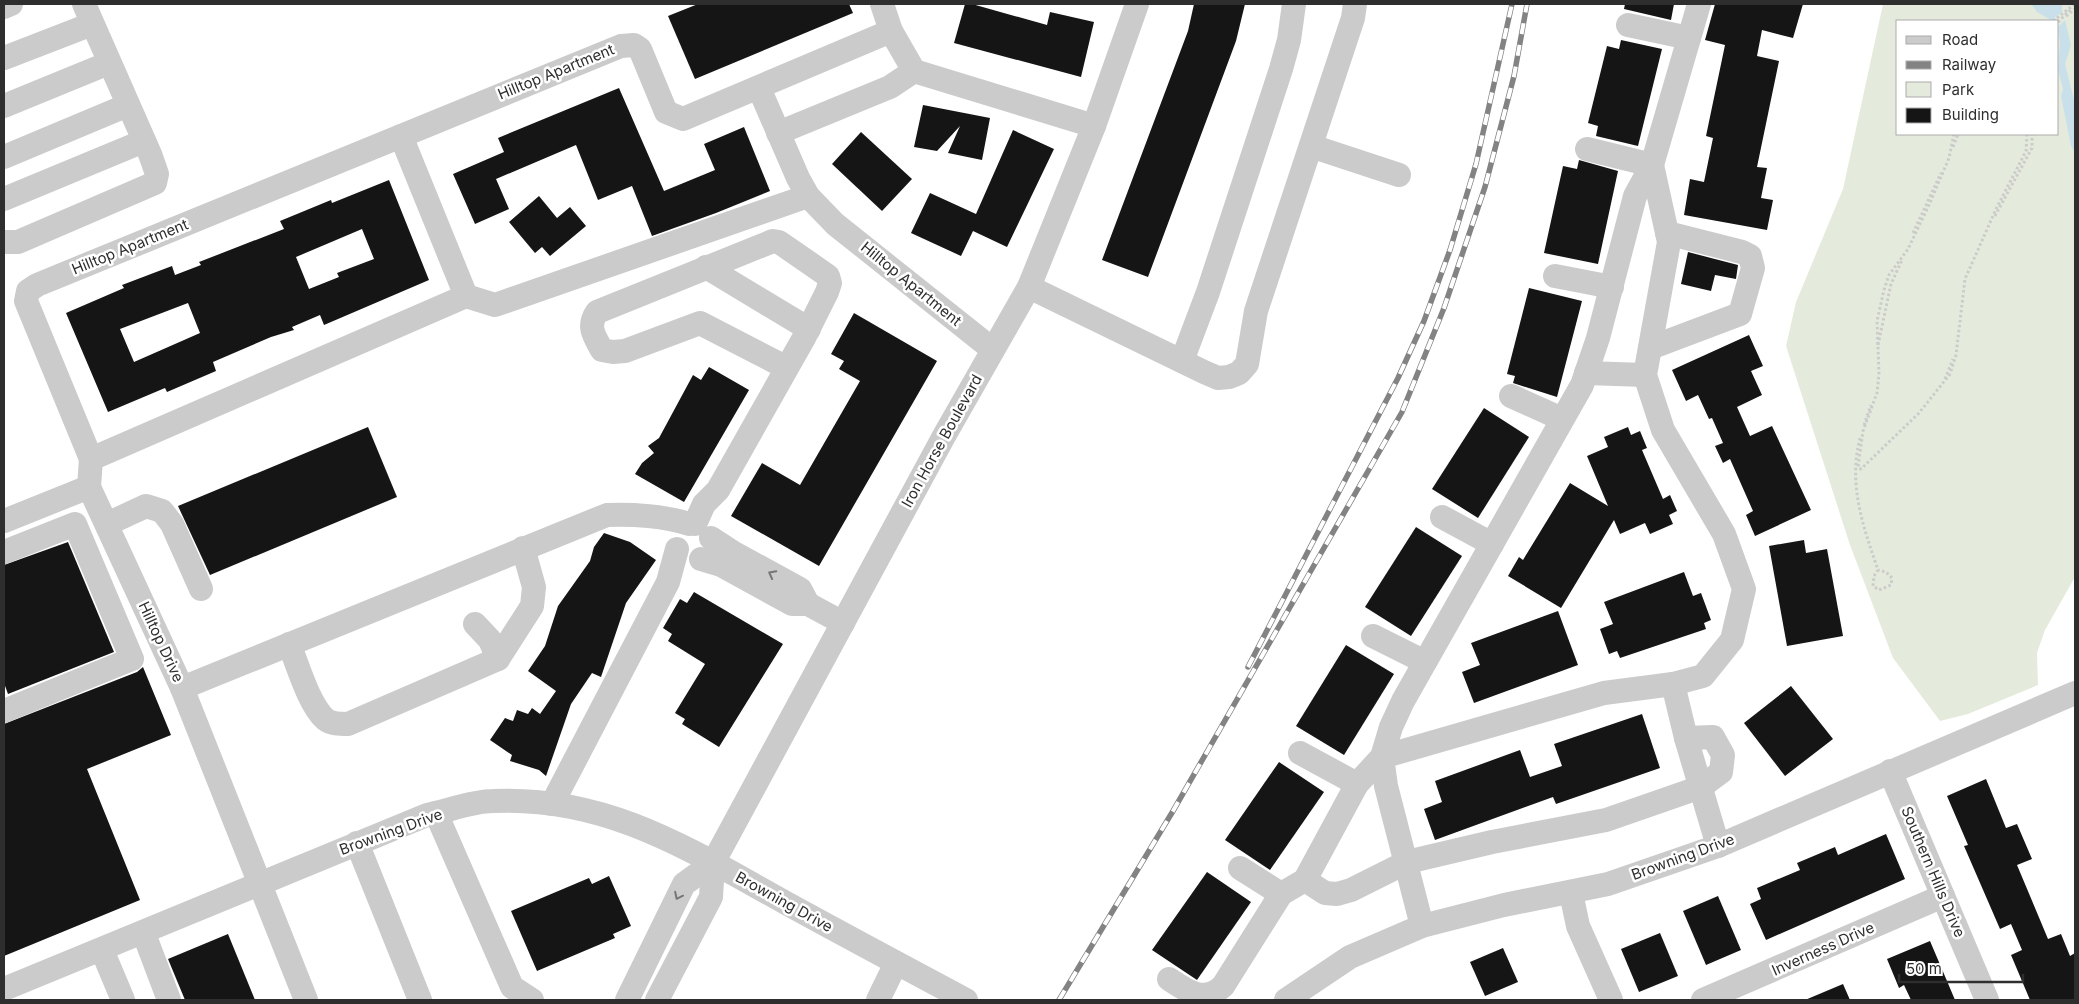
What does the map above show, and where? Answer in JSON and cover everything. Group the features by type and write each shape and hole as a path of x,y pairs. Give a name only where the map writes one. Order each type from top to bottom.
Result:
{"street":[{"path":"4,7 11,4"},
{"path":"882,4 891,31 914,71 1094,126"},
{"name":"Iron Horse Boulevard","path":"657,1000 710,897 713,863 992,349 1030,287 1094,126 1137,4"},
{"path":"1182,361 1208,292 1281,69 1289,40 1294,4"},
{"path":"1030,287 1218,378 1239,373 1247,364 1256,311 1353,18 1355,4"},
{"path":"1422,926 1386,786 1382,757 1391,727 1425,662 1582,385 1612,287 1635,196 1652,165 1699,4"},
{"path":"4,58 88,14 157,174 155,183 18,242 4,242"},
{"path":"1628,25 1689,38"},
{"name":"Hilltop Apartment","path":"89,487 91,459 26,301 28,291 37,285 622,46 634,46 640,49 666,112 683,118 759,88 891,31"},
{"path":"4,106 110,63"},
{"path":"778,133 890,87 914,71"},
{"name":"Hilltop Apartment","path":"759,88 808,196 835,224 992,349"},
{"path":"4,157 128,105"},
{"path":"400,136 466,296"},
{"path":"4,199 144,141"},
{"path":"1311,146 1399,175"},
{"path":"1587,149 1652,165"},
{"path":"1169,979 1194,995 1206,996 1218,992 1281,894 1306,880 1357,784 1382,757 1604,693 1673,684 1703,676 1732,640 1744,589 1724,534 1663,430 1645,375 1669,242 1652,165"},
{"path":"91,459 466,296 476,297 495,305 808,196"},
{"path":"1650,348 1740,314 1754,268 1750,256 1742,252 1667,234"},
{"path":"552,804 668,582 718,508 718,490 787,368 809,329 830,283 828,276 778,242 762,244 596,312 591,327 602,350 613,352 625,351 700,323 787,368"},
{"path":"706,268 809,329"},
{"path":"1555,276 1612,287"},
{"path":"1586,373 1645,375"},
{"path":"1511,396 1562,419"},
{"path":"4,521 89,487"},
{"name":"Hilltop Drive","path":"89,487 182,688 306,1000"},
{"path":"106,524 146,506 162,511 172,524 201,589"},
{"path":"182,688 607,514 634,514 652,518 674,519 694,541 721,565 792,604 808,604 843,622"},
{"path":"1442,517 1492,544"},
{"path":"4,552 75,524 132,659 4,711"},
{"path":"289,644 315,705 326,720 337,724 348,724 498,659 532,606 534,587 523,548"},
{"path":"475,624 490,640 498,659"},
{"path":"1373,636 1425,662"},
{"path":"1673,684 1686,738 1718,846"},
{"name":"Browning Drive","path":"1286,1000 1350,957 1422,926 1504,905 1572,893 1608,884 1718,846 2075,693"},
{"path":"1300,754 1357,784"},
{"name":"Southern Hills Drive","path":"1890,771 1988,1000"},
{"path":"1306,880 1326,894 1337,894 1351,890 1407,862 1492,842 1606,820 1701,787"},
{"name":"Browning Drive","path":"4,989 260,886 358,842 436,813 491,800 580,808 610,815 672,840 966,1000"},
{"path":"436,813 512,987 532,1000"},
{"path":"358,842 420,1000"},
{"name":"Iron Horse Boulevard","path":"627,1000 684,884 713,863"},
{"path":"1240,868 1281,894"},
{"path":"1572,893 1578,926 1611,1000"},
{"name":"Inverness Drive","path":"1703,1000 1752,991 1943,896"},
{"path":"144,934 169,1000"},
{"path":"102,950 123,1000"},
{"path":"878,1000 896,963"}],"path":[{"path":"2054,20 2075,6"},
{"path":"2059,22 2075,6"},
{"path":"1954,135 1949,158 1929,205 1908,249 1889,275 1884,290 1877,322 1880,374 1877,393 1864,431 1858,467 1860,469 1919,413 1950,374 1956,355 1965,279 1996,209 2026,150 2027,135"},
{"path":"1878,570 1860,514 1856,492 1856,458 1867,414 1876,389 1876,356 1890,284 1958,135"},
{"path":"1856,492 1858,469 1911,420 1944,380 1954,356 1963,320 1967,277 1974,254 2032,148 2032,135"},
{"path":"1878,570 1886,572 1892,578 1891,585 1879,590 1873,586 1874,576 1878,570"}],"green space":[{"path":"1883,4 2075,4 2075,577 2045,630 2037,653 2038,685 1968,714 1940,721 1893,658 1850,545 1786,346 1796,302 1843,189"}],"water":[{"path":"2031,4 2062,4 2062,12 2051,20 2037,12"},
{"path":"2065,20 2071,45 2065,64 2075,104 2075,153 2071,146 2061,96 2063,89 2059,74 2059,26"}],"building":[{"path":"698,4 849,4 853,13 695,79 668,16"},
{"path":"965,4 972,4 1047,25 1050,12 1094,22 1081,77 954,43"},
{"path":"1194,4 1245,4 1236,41 1148,277 1102,260 1188,31"},
{"path":"1625,4 1674,4 1671,20 1624,9"},
{"path":"1715,4 1803,4 1793,38 1762,30 1757,56 1779,61 1757,167 1767,168 1761,198 1773,200 1767,230 1684,215 1690,179 1704,182 1713,138 1706,136 1725,45 1705,40"},
{"path":"1621,40 1662,49 1638,146 1596,136 1598,126 1588,123 1607,46 1619,49"},
{"path":"619,88 664,191 715,170 704,144 744,127 770,191 652,236 632,186 598,200 576,145 496,179 509,209 475,224 453,174 504,152 498,138"},
{"path":"923,105 990,118 982,160 948,153 960,126 937,151 914,147"},
{"path":"1013,130 1054,149 1007,247 973,231 961,256 911,233 930,193 976,214"},
{"path":"861,132 912,179 882,211 832,164"},
{"path":"1579,160 1618,171 1598,264 1544,253 1563,166 1577,169"},
{"path":"389,180 429,280 324,325 320,315 292,327 294,330 271,337 213,362 216,371 167,392 165,388 108,412 66,313 124,288 122,285 172,266 175,275 201,265 199,262 284,229 280,221 331,200 332,203","holes":["362,229 374,259 337,273 339,277 309,289 296,257","188,303 200,333 134,362 120,329"]},
{"path":"539,196 557,218 570,207 586,226 550,256 542,247 535,253 509,222"},
{"path":"1688,252 1738,265 1736,279 1715,275 1711,291 1681,284"},
{"path":"1529,288 1582,301 1557,397 1513,383 1515,376 1507,374"},
{"path":"854,313 937,361 819,566 731,516 762,463 800,485 860,381 839,369 844,361 831,354"},
{"path":"1749,335 1763,366 1751,371 1762,395 1737,407 1750,436 1772,426 1811,510 1755,536 1746,515 1753,511 1730,459 1723,463 1715,446 1723,443 1712,418 1709,419 1698,395 1686,401 1672,370"},
{"path":"709,367 749,390 684,502 635,474 642,463 654,453 648,446 659,438 693,375 701,380"},
{"path":"1484,408 1529,437 1478,518 1432,489"},
{"path":"368,427 397,497 210,575 178,506"},
{"path":"1628,427 1631,435 1640,431 1647,448 1642,450 1663,499 1670,495 1677,511 1669,515 1673,524 1650,534 1645,523 1620,534 1614,520 1561,608 1508,576 1519,557 1523,560 1570,483 1608,506 1587,456 1608,447 1604,437"},
{"path":"1416,527 1462,556 1411,636 1365,607"},
{"path":"604,533 630,542 656,560 626,603 601,677 592,673 571,704 546,776 539,770 510,761 512,755 490,740 505,718 513,721 517,710 528,714 532,708 540,714 556,691 528,671 545,646 558,606 590,561 594,547"},
{"path":"1804,540 1806,553 1827,549 1843,636 1787,646 1769,546"},
{"path":"68,542 114,652 8,694 4,683 4,565"},
{"path":"1684,572 1693,596 1701,593 1711,620 1704,623 1706,629 1620,658 1617,651 1609,654 1600,629 1613,624 1604,602"},
{"path":"694,592 783,644 719,747 682,724 685,719 675,713 705,664 668,641 672,634 663,628 680,599 687,603"},
{"path":"1558,611 1578,665 1474,703 1462,672 1480,665 1471,643"},
{"path":"1346,645 1394,674 1344,755 1296,726"},
{"path":"143,667 171,735 87,769 140,900 4,956 4,724 137,672"},
{"path":"1791,686 1833,739 1785,776 1744,723"},
{"path":"1642,714 1660,768 1556,804 1553,797 1435,840 1424,809 1442,802 1435,781 1520,750 1530,777 1562,766 1554,744"},
{"path":"1279,762 1324,792 1270,870 1225,840"},
{"path":"1986,779 2006,828 2017,824 2032,859 2017,865 2048,939 2061,934 2070,956 2075,953 2075,1000 2030,1000 2011,955 2022,950 2011,924 2000,929 1964,846 1968,845 1947,796"},
{"path":"1886,834 1905,879 1766,940 1750,904 1761,899 1757,888 1800,870 1797,863 1835,847 1838,855"},
{"path":"1207,872 1251,902 1197,980 1152,950"},
{"path":"609,876 631,926 613,934 615,938 537,971 511,911 589,878 592,884"},
{"path":"1718,896 1741,950 1706,965 1683,911"},
{"path":"1660,933 1678,976 1639,992 1621,949"},
{"path":"228,934 255,1000 185,1000 168,959"},
{"path":"1930,941 1955,1000 1911,1000 1904,985 1899,988 1887,959"},
{"path":"1503,948 1518,982 1485,996 1470,962"},
{"path":"1843,984 1850,1000 1805,1000"}],"waterway":[{"path":"2041,4 2053,20"}],"railway":[{"path":"1248,667 1398,378 1424,321 1450,250 1476,164 1512,4"},
{"path":"1059,1000 1173,811 1402,412 1444,308 1485,187 1514,76 1527,4"}]}
